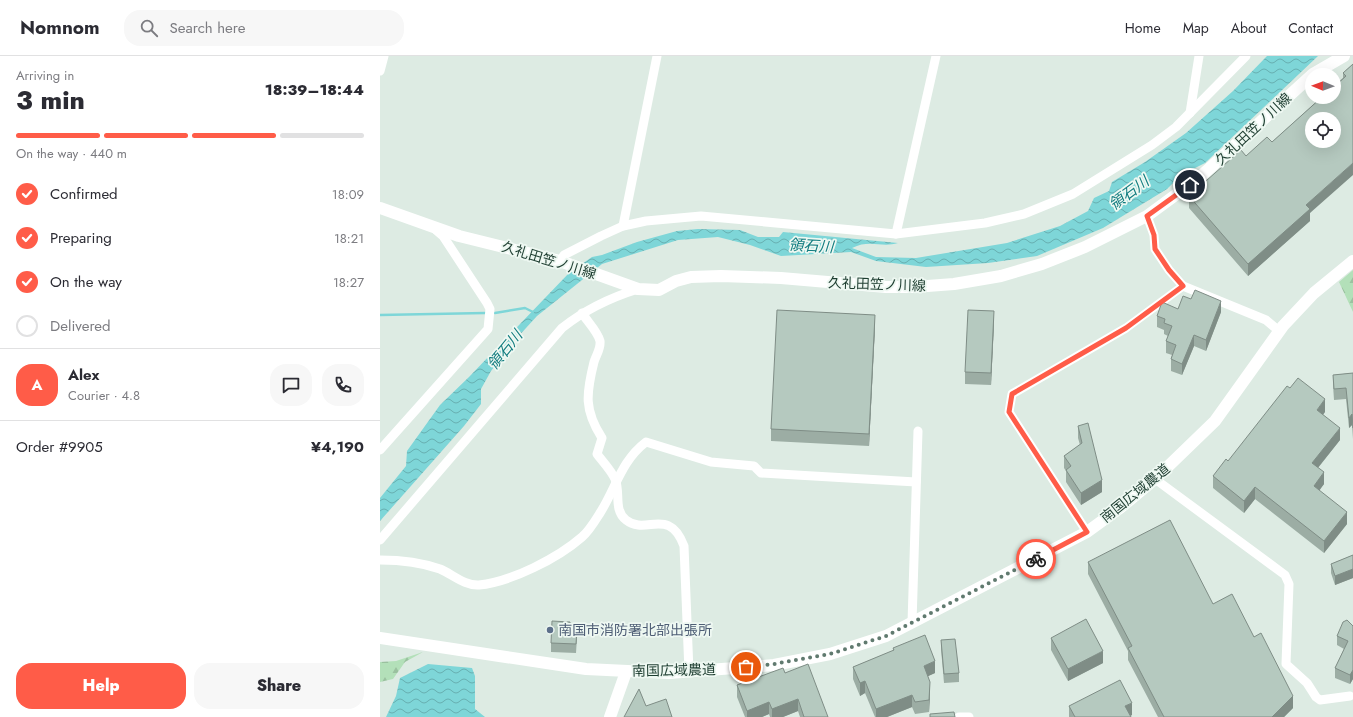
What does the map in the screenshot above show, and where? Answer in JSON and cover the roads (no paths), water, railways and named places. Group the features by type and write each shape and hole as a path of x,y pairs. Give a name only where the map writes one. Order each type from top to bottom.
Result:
{"street":[{"path":"380,71 384,56"},
{"path":"623,226 657,56"},
{"path":"896,234 936,56"},
{"path":"1190,113 1199,56"},
{"path":"562,262 564,255 623,226 646,221 701,216 896,234 985,224 1024,214 1073,194 1152,145 1190,113 1246,56"},
{"name":"久礼田笠ノ川線","path":"380,208 459,236 504,246 562,262 634,287 660,290 676,281 691,277 721,276 781,278 886,287 914,287 954,284 1001,276 1042,264 1085,247 1147,216 1200,177 1313,74 1344,56"},
{"path":"1147,216 1154,235 1155,249 1169,270 1183,286 1266,320 1279,331"},
{"path":"380,450 488,329 490,309 487,303 443,236 430,226"},
{"name":"南国広域農道","path":"380,638 558,666 626,672 690,672 774,664 830,654 886,636 1087,532 1156,479 1215,421 1279,331 1314,294 1353,261"},
{"path":"1087,532 1009,412 1012,394 1126,328 1183,286"},
{"path":"380,540 562,328 582,313 611,297 634,287"},
{"path":"582,313 600,340 600,348 595,361 588,410 592,423 602,438 597,454 616,480 618,506 624,518 630,523 668,525 680,536 684,546 690,672"},
{"path":"912,623 918,431"},
{"path":"380,560 417,563 441,570 469,583 477,585 508,579 528,570 569,547 583,536 601,512 616,480 635,452 646,442 711,462 754,466 761,474 916,482"},
{"path":"1156,479 1285,575 1289,584 1286,664 1307,683 1316,697 1320,700 1352,696"},
{"path":"610,717 626,672"},
{"path":"959,717 969,717"}],"water":[{"name":"領石川","path":"1267,56 1318,56 1205,163 1181,175 1167,189 1103,228 1037,256 988,263 926,267 876,261 851,252 781,256 750,245 718,237 678,240 602,264 537,316 515,340 491,371 481,389 481,404 464,426 380,521 380,498 406,466 407,451 440,405 569,273 592,257 677,231 698,229 740,230 758,237 779,237 783,232 898,243 886,245 864,244 852,248 876,257 916,258 1007,243 1060,226 1088,211 1094,198 1109,191 1112,182 1145,162 1186,133 1233,91"},
{"path":"428,664 472,668 475,676 475,709 485,717 386,717 396,696 400,678"}],"waterway":[{"path":"495,313 525,308 533,312"},
{"path":"380,315 485,313"}],"place":[{"name":"南国市消防署北部出張所","path":"550,630"}]}
